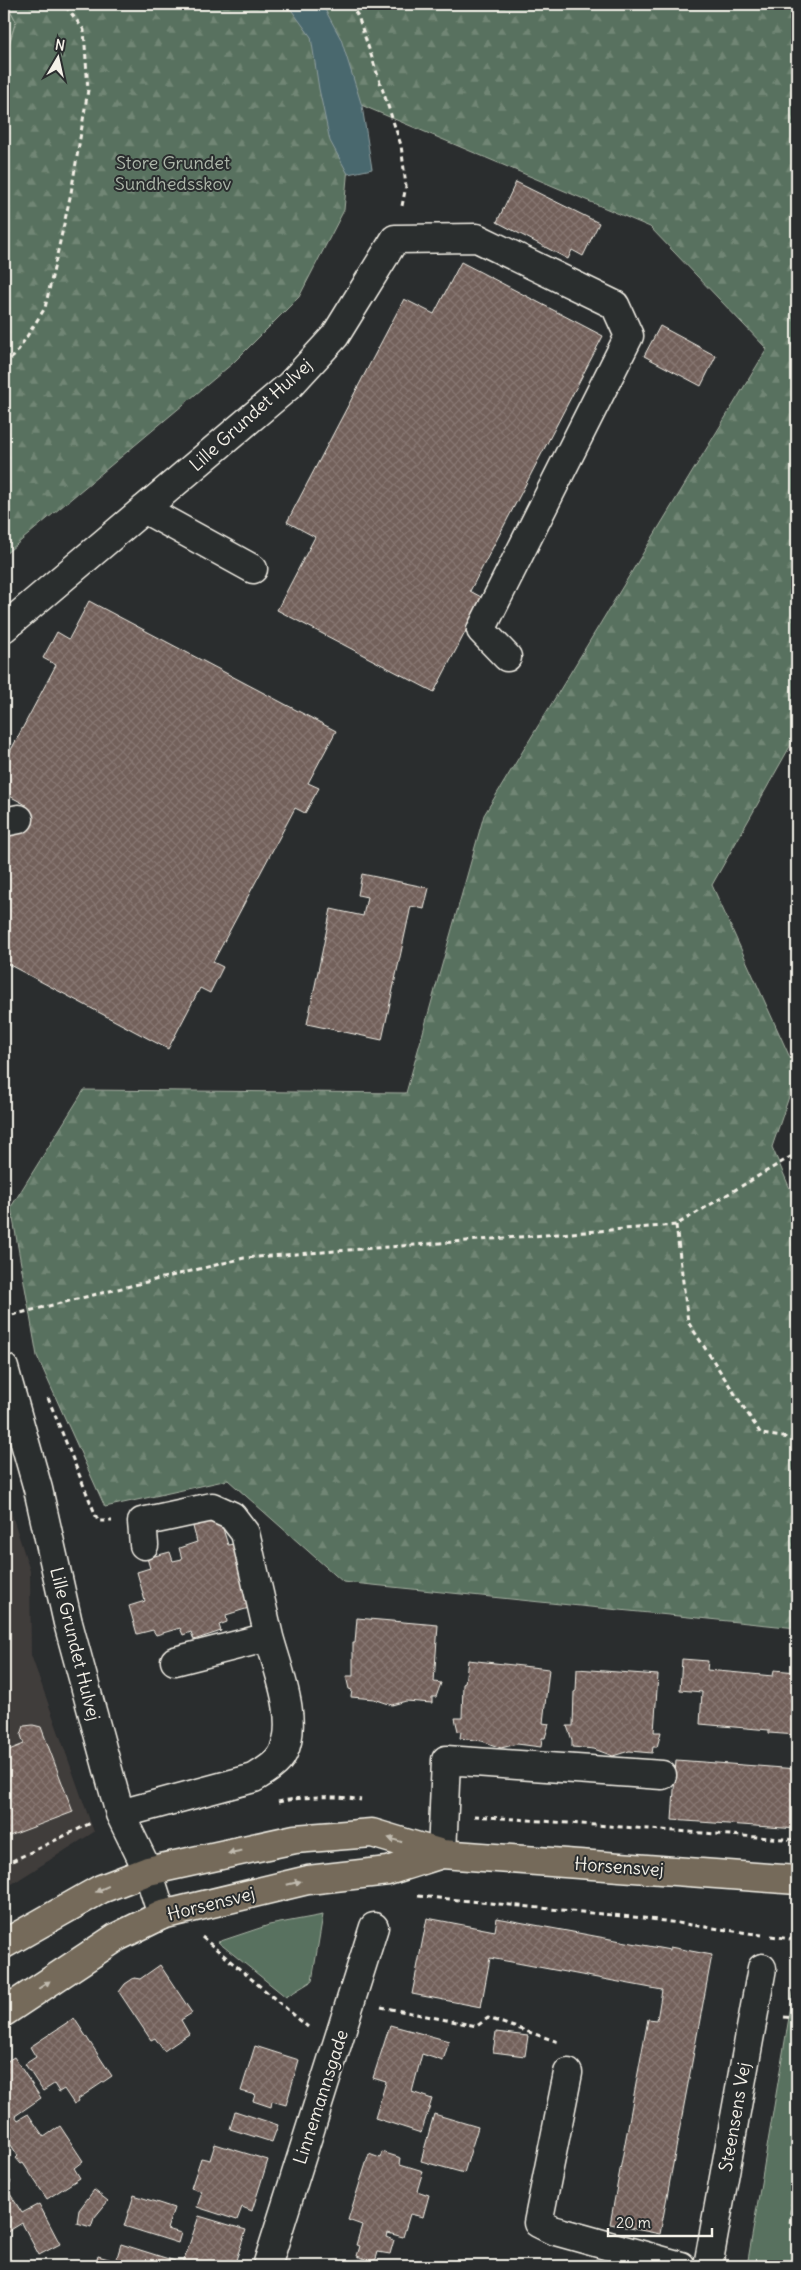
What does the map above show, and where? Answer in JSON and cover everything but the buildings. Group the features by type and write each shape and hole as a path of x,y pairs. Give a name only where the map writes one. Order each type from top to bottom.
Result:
{"main road":[{"name":"Horsensvej","path":"4,1944 101,1889 148,1871 295,1839 372,1833 442,1854 797,1880"},
{"name":"Horsensvej","path":"4,2012 117,1937 162,1915 308,1880 388,1871 442,1854"}],"street":[{"path":"395,239 477,238 615,304 629,336 481,630 507,657"},
{"name":"Lille Grundet Hulvej","path":"4,628 290,385 329,343 395,239"},
{"path":"144,509 253,569"},
{"name":"Lille Grundet Hulvej","path":"4,1368 9,1405 38,1489 68,1623 120,1814 148,1871 162,1915"},
{"path":"120,1814 254,1778 270,1768 283,1754 289,1715 244,1532 232,1516 212,1507 143,1534"},
{"path":"176,1661 269,1637"},
{"path":"442,1854 446,1760 662,1775"},
{"name":"Linnemannsgade","path":"267,2266 374,1927"},
{"name":"Steensens Vej","path":"708,2266 762,1968"},
{"path":"568,2073 538,2223 552,2230 681,2266"}],"path":[{"path":"4,365 15,354 45,308 71,193 88,90 84,30 64,4"},
{"path":"350,4 358,16 401,145 406,186 395,239"},
{"path":"4,1317 244,1258 676,1225 797,1153"},
{"path":"676,1225 688,1322 761,1434 797,1440"},
{"path":"47,1396 98,1521 143,1534"},
{"path":"4,1865 83,1825 120,1814"},
{"path":"410,1896 643,1918 797,1940"},
{"path":"206,1931 198,1934 335,2050"},
{"path":"351,2001 476,2026 488,2018 573,2047 568,2073"},
{"path":"797,2192 792,2205 790,2224 797,2229"}],"shaded area":[{"path":"4,1490 30,1571 31,1655 94,1832 4,1889"}],"green space":[{"path":"4,4 7,4 16,21 4,61"},
{"name":"Store Grundet Sundhedsskov","path":"7,4 797,4 797,734 712,885 797,1073 772,1147 797,1205 797,1628 343,1582 228,1480 105,1507 37,1356 11,1207 84,1090 406,1093 484,815 767,349 650,227 354,102 344,210 299,297 233,363 4,555 4,61 16,21"},
{"path":"323,1915 312,1981 286,1997 218,1942 269,1925"},
{"path":"797,1970 797,2266 747,2266"}],"water":[{"path":"287,4 322,4 341,39 362,106 372,169 348,174 330,141 311,37"}]}
